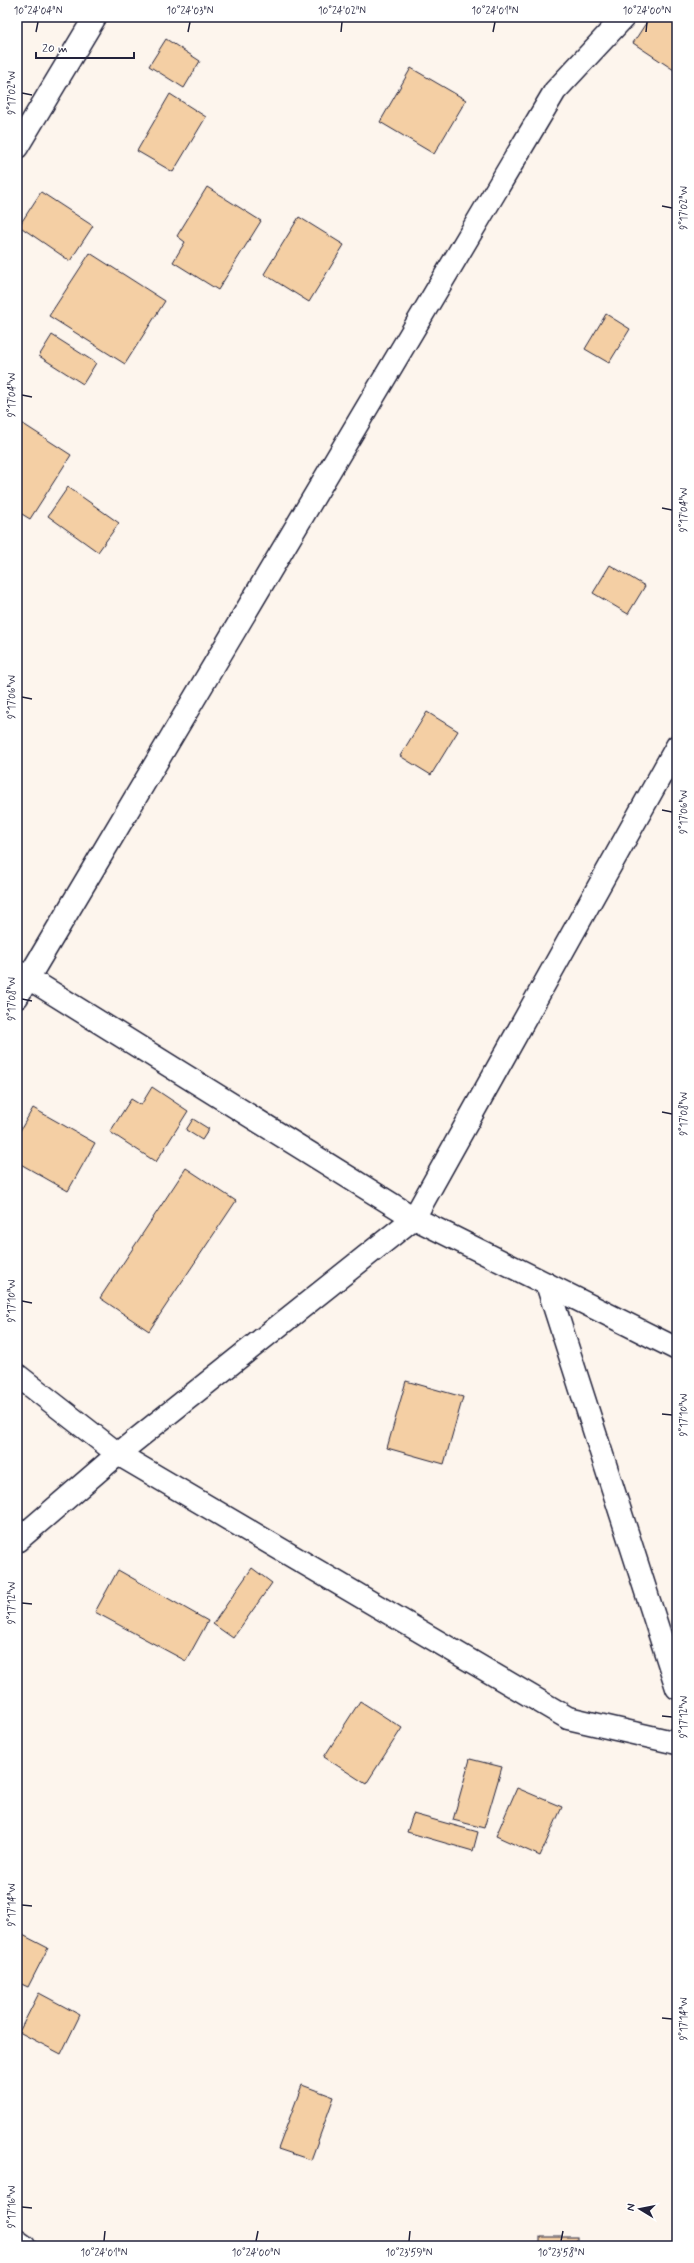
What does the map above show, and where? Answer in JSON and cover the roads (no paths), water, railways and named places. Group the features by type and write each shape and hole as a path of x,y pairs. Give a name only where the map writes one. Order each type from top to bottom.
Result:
{"street":[{"path":"17,147 95,17"},
{"path":"17,997 23,974 555,90 624,17"},
{"path":"17,1541 118,1454 414,1218 677,746"},
{"path":"23,974 414,1218 677,1349"},
{"path":"547,1284 677,1688"},
{"path":"17,1375 118,1454 568,1718 677,1743"},
{"path":"17,2241 24,2246"}]}
